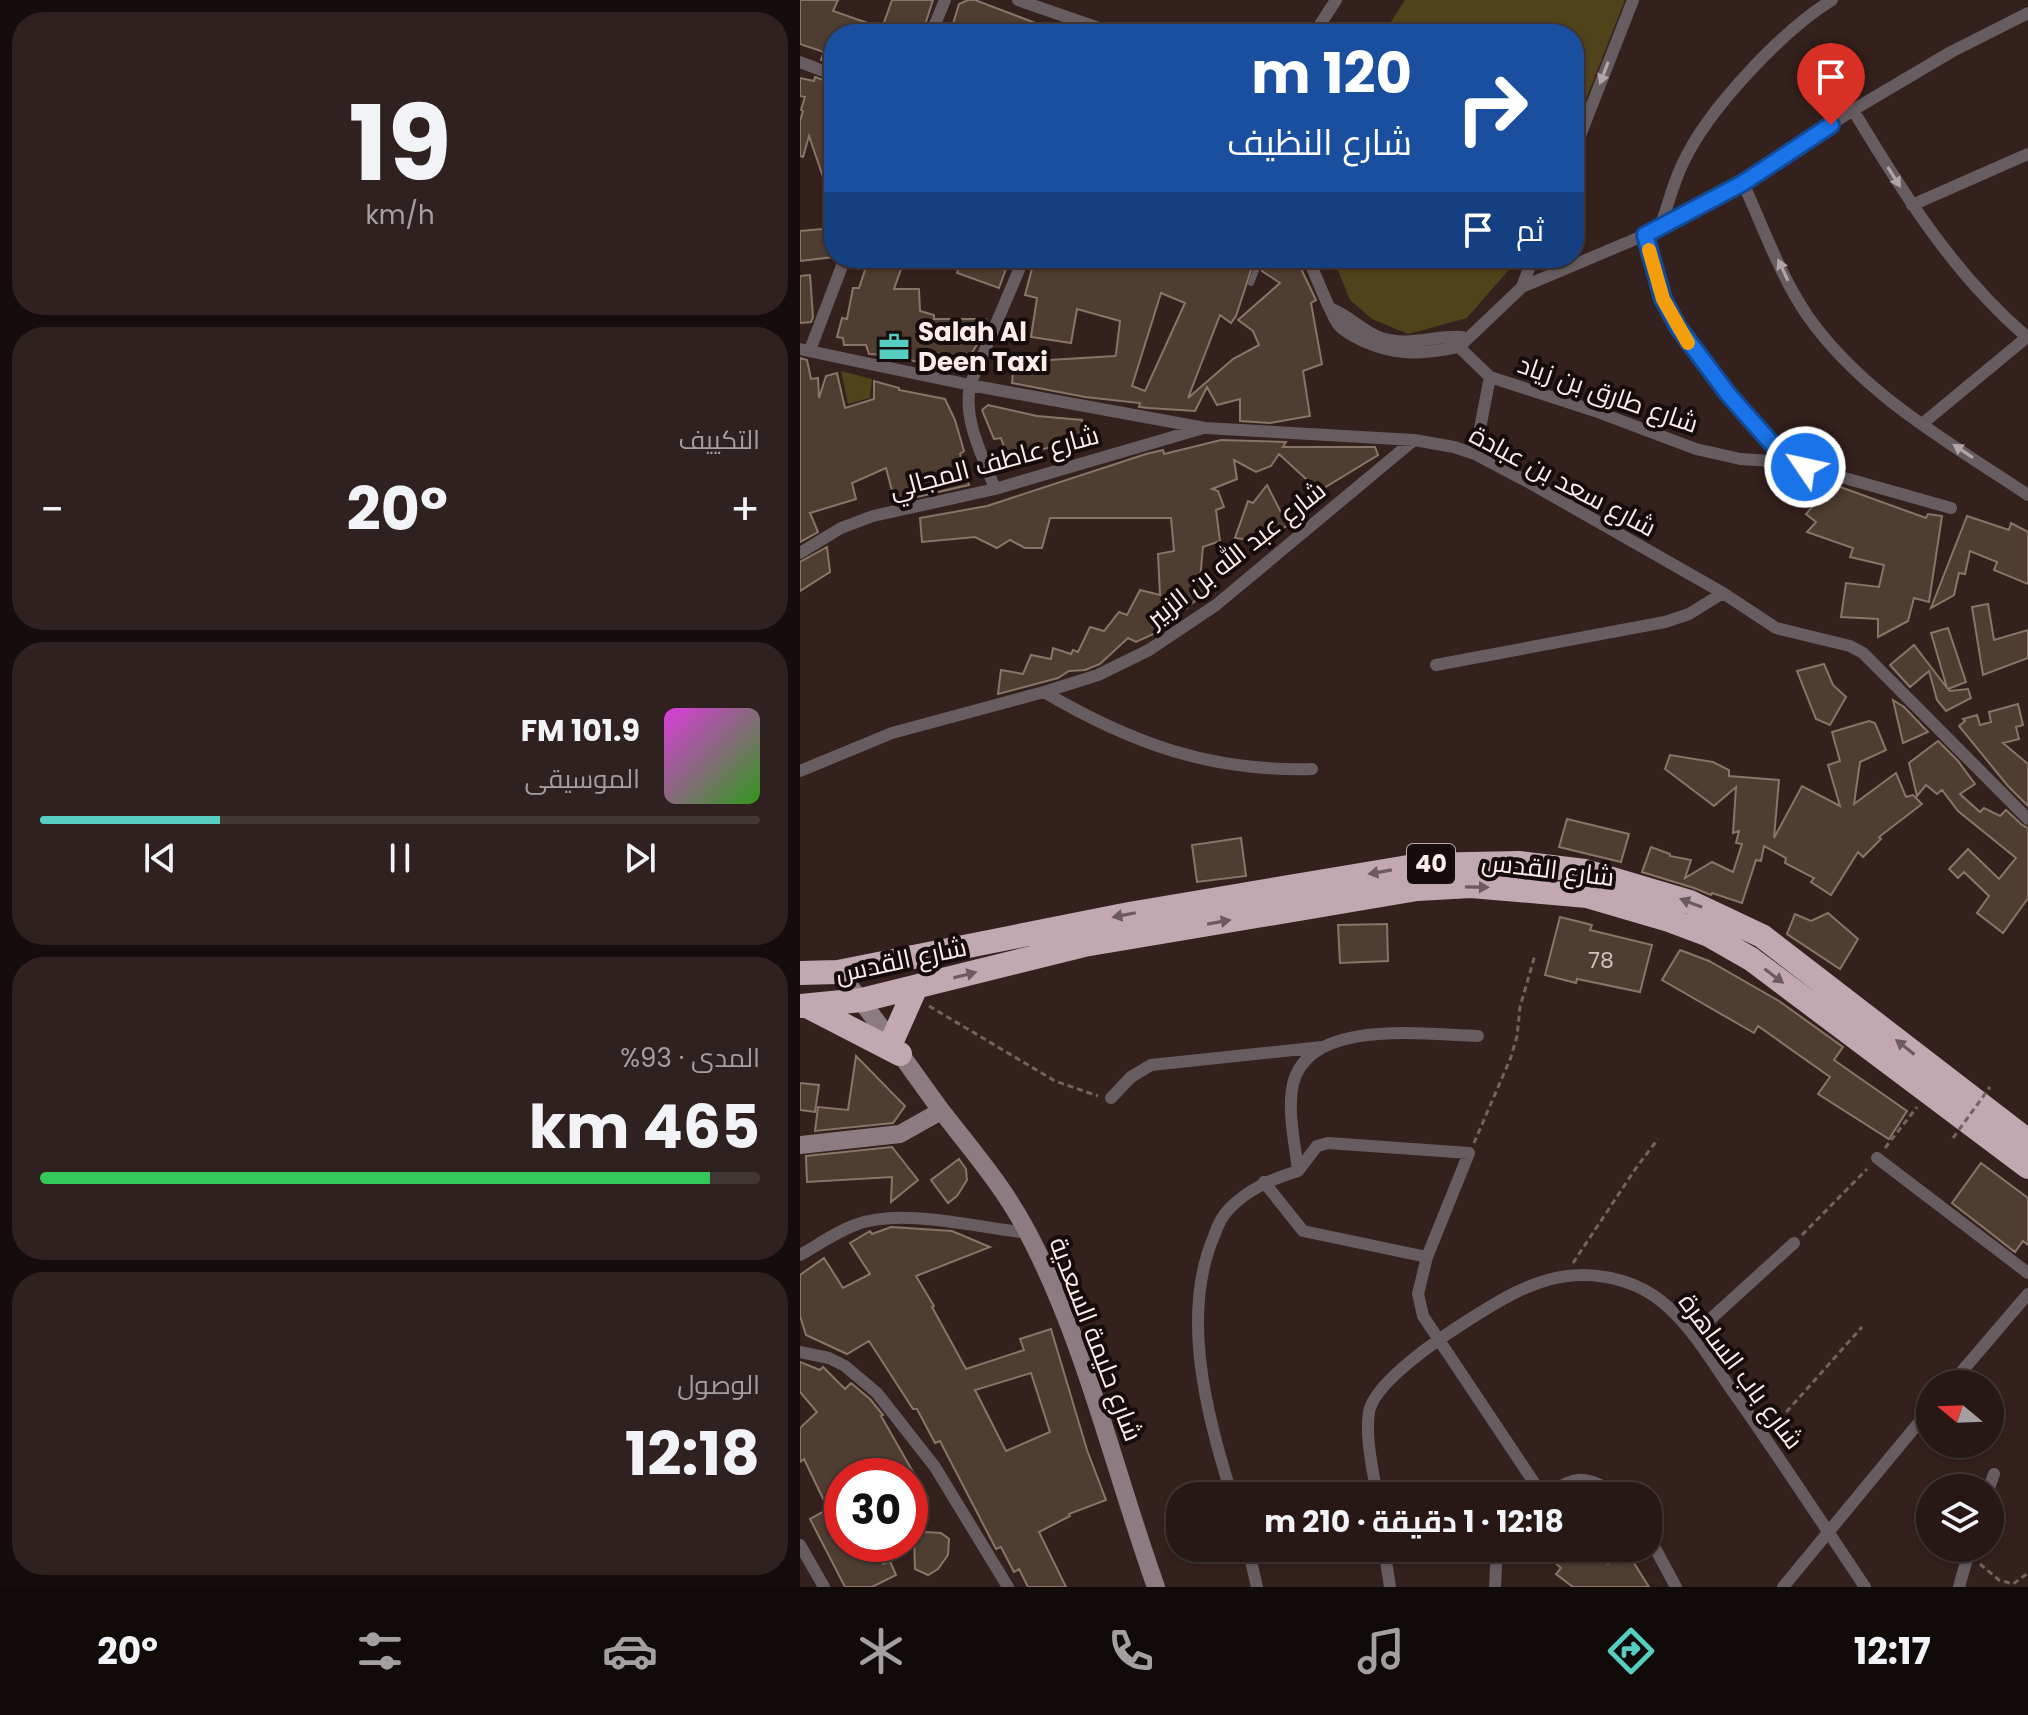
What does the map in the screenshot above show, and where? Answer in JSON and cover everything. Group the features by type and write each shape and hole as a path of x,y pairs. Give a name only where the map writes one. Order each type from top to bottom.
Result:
{"highway":[{"name":"شارع القدس","path":"800,973 838,972 1129,914 1420,865 1519,863 1585,871 1690,902 1762,936 2028,1141"},
{"name":"شارع القدس","path":"804,1006 914,992 1084,945 1417,889 1471,886 1587,896 1669,920 1730,945 2028,1167"},
{"path":"804,1006 896,1047 914,992"}],"street":[{"path":"935,24 945,0"},
{"path":"1018,0 1087,24"},
{"path":"1320,24 1336,0"},
{"path":"1584,125 1633,0"},
{"path":"1660,227 1683,162 1726,99 1754,66 1832,0"},
{"path":"1584,261 1645,235 1743,183 1853,110 1951,52 2028,13"},
{"path":"800,62 824,71"},
{"path":"1853,110 1912,205 1957,268 1996,311 2027,337 1922,424"},
{"path":"1912,205 2028,154"},
{"path":"1743,183 1791,287 1824,337 1865,379 1922,424 2028,495"},
{"path":"1645,235 1663,299 1678,327 1728,394 1788,462"},
{"path":"805,350 841,268"},
{"path":"995,489 969,418 967,398 1020,268"},
{"path":"1313,268 1336,314 1354,336 1403,354 1422,354 1461,341 1522,287 1567,268"},
{"path":"1522,287 1529,268"},
{"name":"شارع طارق بن زياد","path":"1461,341 1490,377 1717,455 1788,462 1951,508"},
{"name":"شارع سعد بن عبادة","path":"805,350 970,385 1205,428 1414,440 1475,454 1723,593 1776,628 1850,646 1863,653 2028,819"},
{"path":"1475,454 1490,377"},
{"name":"شارع عاطف المجالي","path":"800,553 841,528 873,516 995,489 1205,428"},
{"name":"شارع عبد الله بن الزبير","path":"800,771 892,733 1044,692 1126,663 1189,625 1414,440"},
{"path":"1436,665 1665,622 1689,614 1723,593"},
{"path":"1044,692 1123,735 1157,746 1239,766 1312,769"},
{"name":"شارع حليمة السعدية","path":"838,972 1001,1188 1028,1233 1078,1352 1156,1587"},
{"path":"1111,1098 1131,1077 1151,1065 1325,1046 1359,1034 1478,1036"},
{"path":"1298,1171 1291,1100 1293,1083 1303,1064 1325,1046"},
{"path":"800,1145 900,1134 941,1111"},
{"path":"1228,1482 1208,1404 1200,1353 1198,1288 1207,1251 1227,1210 1264,1182 1298,1171 1317,1146 1328,1143 1469,1153 1427,1257 1418,1298 1423,1316 1438,1340 1535,1482"},
{"path":"1877,1158 2028,1273"},
{"path":"1264,1182 1303,1231 1427,1257"},
{"path":"800,1255 855,1225 896,1217 1028,1233"},
{"path":"1693,1335 1754,1283 1794,1243"},
{"name":"شارع باب الساهرة","path":"1375,1482 1368,1424 1370,1408 1385,1385 1438,1340 1514,1294 1564,1276 1612,1277 1638,1287 1661,1301 1693,1335 1765,1435 1865,1587"},
{"path":"1963,1370 2028,1294"},
{"path":"800,1352 829,1358 845,1366 877,1393 935,1467 1008,1587"},
{"path":"1783,1587 1916,1426"},
{"path":"1565,1482 1581,1479 1593,1482"},
{"path":"800,1545 824,1587"},
{"path":"1662,1561 1676,1587"},
{"path":"1251,1562 1257,1587"},
{"path":"1386,1562 1390,1587"},
{"path":"1495,1587 1496,1562"},
{"path":"1959,1587 1966,1562"}],"lane":[{"path":"1251,283 1257,268"}],"path":[{"path":"1469,1153 1511,1057 1520,1007 1535,955"},
{"path":"914,992 1055,1081 1088,1094 1111,1098"},
{"path":"1953,1138 1990,1087"},
{"path":"1794,1243 1877,1158 1928,1092"},
{"path":"1564,1276 1658,1139"},
{"path":"1765,1435 1862,1327"},
{"path":"1980,1562 1999,1580 2013,1584 2028,1573"}],"shaded area":[{"path":"1405,0 1625,0 1584,105 1584,24 1389,24"},
{"path":"1337,268 1510,268 1467,318 1408,334 1372,319 1350,300"},
{"path":"841,371 872,379 870,398 848,404"}],"building":[{"path":"800,0 838,0 833,11 870,24 824,24 824,52 800,44"},
{"path":"892,0 933,0 925,24 883,24"},
{"path":"975,0 1038,24 953,24 959,4"},
{"path":"815,77 824,80 824,180 809,136 803,157 800,156 800,121 805,97 800,96 800,78 814,81"},
{"path":"824,229 824,258 800,261 800,231"},
{"path":"866,268 901,268 894,289 919,289 920,311 934,315 934,319 986,319 978,343 968,359 946,370 903,356 869,354 866,345 844,345 843,338 837,337 842,318 847,319 853,288 859,288"},
{"path":"959,268 1006,268 999,288 957,273"},
{"path":"1032,268 1252,268 1236,316 1231,323 1220,315 1188,398 1233,359 1259,345 1253,331 1238,320 1280,283 1262,271 1263,268 1301,268 1316,300 1311,303 1322,364 1303,371 1310,416 1270,423 1240,421 1240,399 1217,405 1207,387 1195,411 1139,407 1140,403 1085,397 1012,383 1014,362 1116,354 1120,321 1077,309 1071,343 1031,337 1037,298 1025,295","holes":["1161,293 1185,303 1145,391 1132,386"]},
{"path":"810,275 813,317 811,322 800,323 800,276"},
{"path":"800,358 807,360 811,379 818,378 819,398 826,376 837,373 845,408 874,399 874,381 899,390 945,399 964,451 960,454 969,485 895,502 886,468 852,483 856,499 810,513 818,532 800,542"},
{"path":"988,405 1037,416 1082,420 1083,438 1008,459 1001,438 994,439 982,410"},
{"path":"1221,440 1286,442 1283,447 1375,447 1378,455 1319,491 1279,454 1271,466 1256,472 1234,460 1237,479 1212,489 1218,491 1224,507 1216,510 1220,541 1203,547 1200,579 1209,576 1205,592 1187,608 1153,627 1160,631 1136,642 1128,638 1100,664 998,694 1001,670 1023,674 1031,655 1051,659 1053,648 1071,654 1073,650 1078,652 1090,627 1104,631 1119,612 1127,615 1140,590 1160,595 1158,554 1174,551 1171,518 1050,518 1042,548 1025,548 1010,540 997,548 975,537 922,542 920,518 987,506 1146,454 1163,450 1164,454"},
{"path":"1832,484 1926,518 1928,514 1942,516 1929,602 1914,598 1908,621 1878,637 1878,619 1841,617 1846,583 1879,587 1884,565 1850,557 1853,548 1807,532 1816,522 1806,514"},
{"path":"1267,485 1288,526 1250,540 1235,538 1248,501 1253,503"},
{"path":"1967,516 2009,530 2011,523 2028,532 2028,584 1994,570 1997,562 1970,551 1965,574 1959,573 1954,595 1931,608"},
{"path":"827,547 830,572 800,591 800,562"},
{"path":"1988,604 1994,640 2028,630 2028,658 1983,675 1972,607"},
{"path":"1948,628 1966,682 1948,689 1968,689 1971,698 1946,711 1937,700 1929,671 1910,687 1890,665 1914,645 1947,688 1931,633"},
{"path":"1824,664 1833,685 1846,697 1830,725 1816,719 1797,671"},
{"path":"1893,700 1904,707 1928,732 1903,743"},
{"path":"2018,704 2023,725 2016,727 2019,739 2003,743 2028,764 2028,806 1959,726 1965,721 1963,719 1977,715 1980,725 1991,722 1989,712"},
{"path":"1869,721 1875,723 1886,750 1860,762 1854,804 1896,773 1906,797 1913,795 1922,804 1879,837 1881,839 1863,857 1858,852 1831,895 1811,882 1814,878 1785,863 1786,858 1764,846 1761,861 1756,860 1742,903 1642,872 1651,847 1670,856 1691,860 1685,878 1712,862 1733,872 1742,844 1736,843 1739,831 1733,833 1736,787 1714,806 1665,769 1670,755 1713,762 1729,770 1729,776 1779,780 1774,838 1802,786 1840,806 1828,765 1840,761 1832,732"},
{"path":"1938,741 1975,784 1960,794 1980,812 1984,808 2000,816 2006,810 2028,828 2028,898 2003,933 1977,913 1989,896 1964,872 1958,878 1949,869 1968,849 1999,879 2016,858 1958,811 1942,790 1937,794 1926,785 1917,796 1909,763"},
{"path":"1567,819 1629,834 1621,862 1559,847"},
{"path":"1241,838 1246,876 1197,882 1192,845"},
{"path":"1828,913 1858,939 1840,969 1787,934 1795,914 1811,921"},
{"path":"1560,917 1592,925 1590,930 1652,945 1640,992 1577,979 1576,983 1545,975"},
{"path":"1387,924 1388,961 1340,963 1338,925"},
{"path":"1680,950 1709,961 1779,1001 1843,1047 1834,1060 1907,1111 1889,1139 1818,1094 1830,1077 1758,1026 1754,1033 1662,980"},
{"path":"856,1056 905,1106 893,1123 815,1131 818,1107 848,1110"},
{"path":"800,1083 819,1085 815,1112 800,1110"},
{"path":"892,1147 918,1180 891,1202 892,1177 807,1182 806,1156"},
{"path":"959,1159 966,1169 967,1180 957,1196 948,1203 931,1180"},
{"path":"1981,1163 2028,1198 2028,1245 2023,1241 2015,1252 1952,1203"},
{"path":"891,1227 952,1231 990,1247 916,1276 966,1369 1024,1350 1020,1339 1051,1329 1087,1450 1106,1500 1069,1514 1039,1532 1066,1587 1028,1587 1019,1569 1014,1572 1001,1547 996,1549 940,1441 935,1443 917,1409 913,1409 869,1341 847,1354 806,1335 800,1316 800,1275 824,1258 843,1288 870,1274 850,1243 870,1231 872,1234","holes":["1031,1373 1050,1432 1006,1451 975,1390"]},
{"path":"800,1362 820,1370 823,1367 845,1389 851,1383 883,1415 905,1458 824,1458 824,1501 804,1459 800,1462 800,1428 817,1412 800,1392"},
{"path":"824,1511 824,1546 810,1519"},
{"path":"928,1532 941,1533 949,1539 948,1555 938,1569 928,1575 915,1569 915,1562 928,1562"},
{"path":"832,1562 890,1562 896,1575 872,1587 845,1587"},
{"path":"1554,1562 1633,1562 1649,1587 1573,1587 1556,1574 1561,1568"}],"slow traffic":[{"path":"1649,250 1663,299 1688,343"}],"place":[{"name":"Salah Al Deen Taxi","path":"894,347"}],"route":[{"path":"1805,467 1788,462 1699,358 1663,299 1645,235 1743,183 1831,125"}]}
